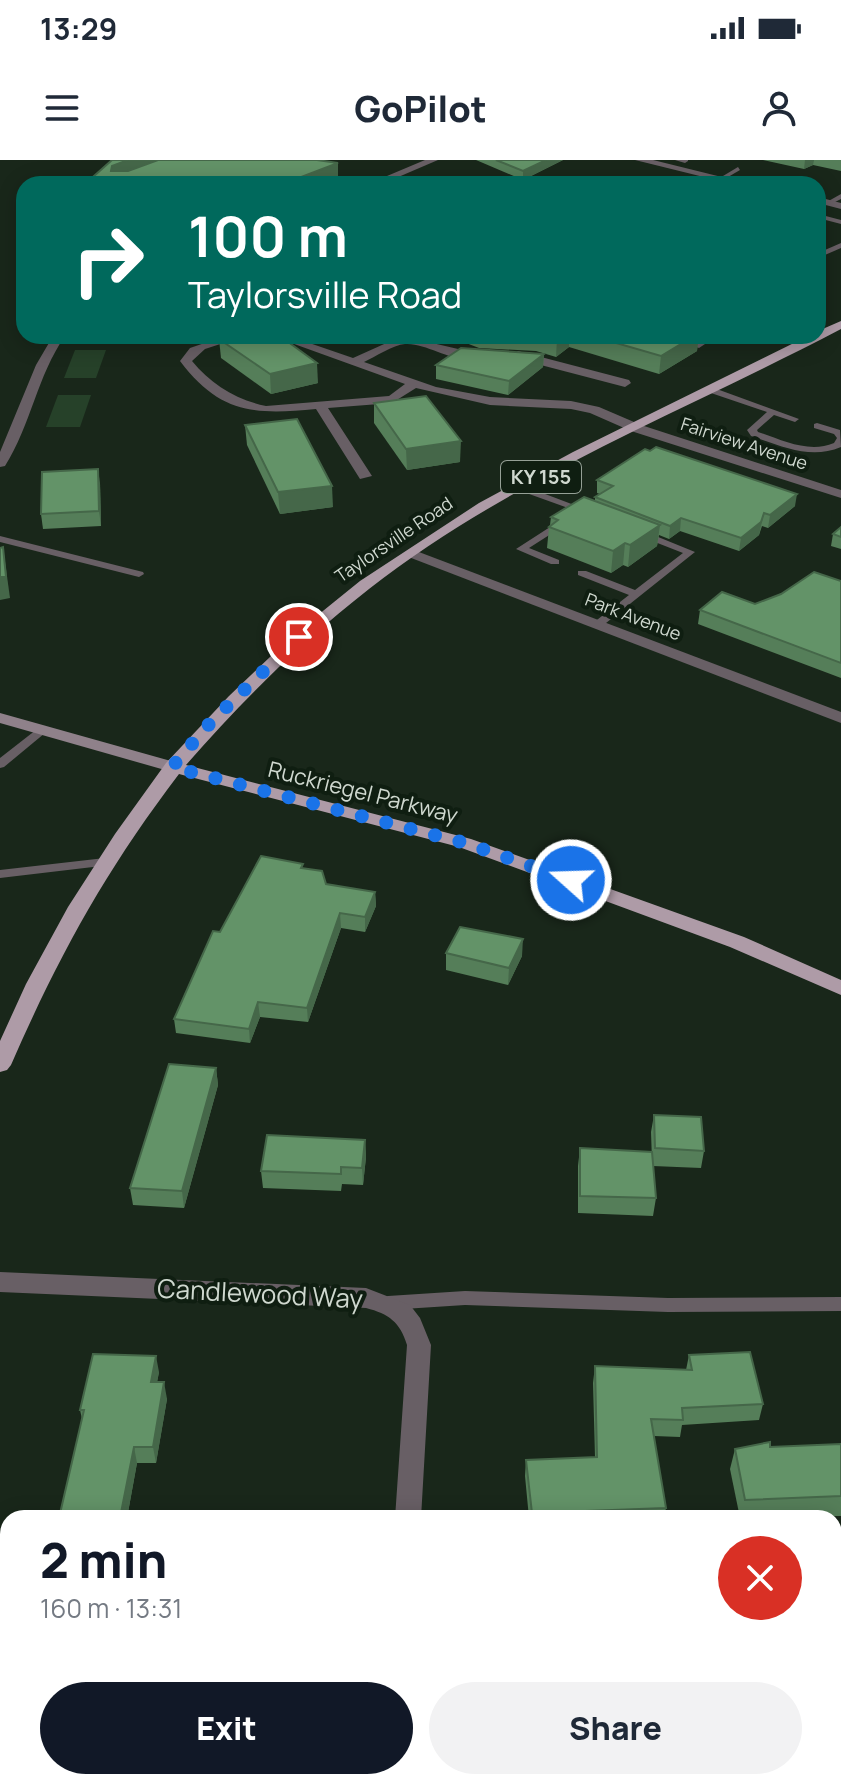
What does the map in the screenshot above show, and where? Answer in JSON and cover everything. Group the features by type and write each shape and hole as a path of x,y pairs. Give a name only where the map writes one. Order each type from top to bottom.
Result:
{"main road":[{"name":"Taylorsville Road","path":"0,1065 57,946 105,862 172,767 211,722 284,650 384,570 461,520 802,344"},
{"name":"Ruckriegel Parkway","path":"0,718 115,753 465,843 737,942 841,988"}],"street":[{"path":"393,176 433,160"},
{"path":"640,160 664,162 708,176"},
{"path":"0,463 12,446 54,344"},
{"path":"214,344 195,350 186,361 196,374 235,403 248,407 266,410 392,399 415,383"},
{"name":"Fairview Avenue","path":"301,344 470,399 571,405 594,410 636,428 841,494"},
{"path":"354,362 394,344"},
{"path":"427,344 459,354 536,358 625,383"},
{"path":"320,406 365,476"},
{"name":"Park Avenue","path":"411,553 841,718"},
{"name":"Candlewood Way","path":"0,1282 366,1298 388,1303 413,1323 419,1345 409,1510"}],"lane":[{"path":"678,160 685,161"},
{"path":"730,176 738,169"},
{"path":"711,390 795,419"},
{"path":"773,411 752,430 754,434 814,451 838,445 841,438 837,432 817,426"},
{"path":"521,488 595,515"},
{"path":"555,562 521,549 581,510"},
{"path":"597,625 690,552 636,531"},
{"path":"0,539 139,574"},
{"path":"582,573 637,594"},
{"path":"0,764 41,730"},
{"path":"0,888 4,874 105,862"},
{"path":"388,1303 465,1298 668,1305 841,1304"}],"green space":[{"path":"75,350 106,350 96,378 64,378"},
{"path":"58,395 91,395 80,427 46,427"}],"building":[{"path":"112,160 128,160 112,166 111,171 128,171 158,160 317,160 338,163 304,176 94,176"},
{"path":"496,160 546,160 523,171"},
{"path":"226,344 291,344 317,363 270,374"},
{"path":"620,344 681,344 661,356"},
{"path":"461,348 544,354 509,381 436,365"},
{"path":"426,396 461,441 406,449 374,403"},
{"path":"297,419 332,486 278,492 245,425"},
{"path":"656,447 797,494 770,515 764,513 761,522 741,538 681,518 670,526 595,497 613,486 597,480 645,449 650,451"},
{"path":"98,469 99,511 41,514 42,472"},
{"path":"584,497 660,525 630,545 625,543 613,551 549,527 558,520 551,517"},
{"path":"3,547 6,577 0,577 0,548"},
{"path":"814,572 841,581 841,663 700,610 722,592 755,604 781,594"},
{"path":"261,856 322,871 326,884 375,892 365,917 340,913 307,1008 258,1002 249,1029 174,1019 213,931 220,932"},
{"path":"460,927 523,939 509,968 446,953"},
{"path":"169,1064 216,1068 182,1191 130,1188"},
{"path":"654,1115 701,1117 704,1151 655,1148"},
{"path":"267,1135 365,1140 362,1168 341,1167 341,1174 261,1171"},
{"path":"580,1148 652,1152 656,1198 580,1196"},
{"path":"750,1352 763,1404 682,1408 683,1420 651,1419 666,1508 532,1510 526,1460 597,1457 595,1366 692,1370 689,1355"},
{"path":"93,1354 156,1356 151,1382 164,1382 153,1447 134,1447 122,1510 61,1510 84,1410 80,1410"},
{"path":"770,1442 770,1447 841,1444 841,1496 745,1500 735,1449"}],"route":[{"path":"299,637 211,722 172,767 465,843 571,880"}]}
